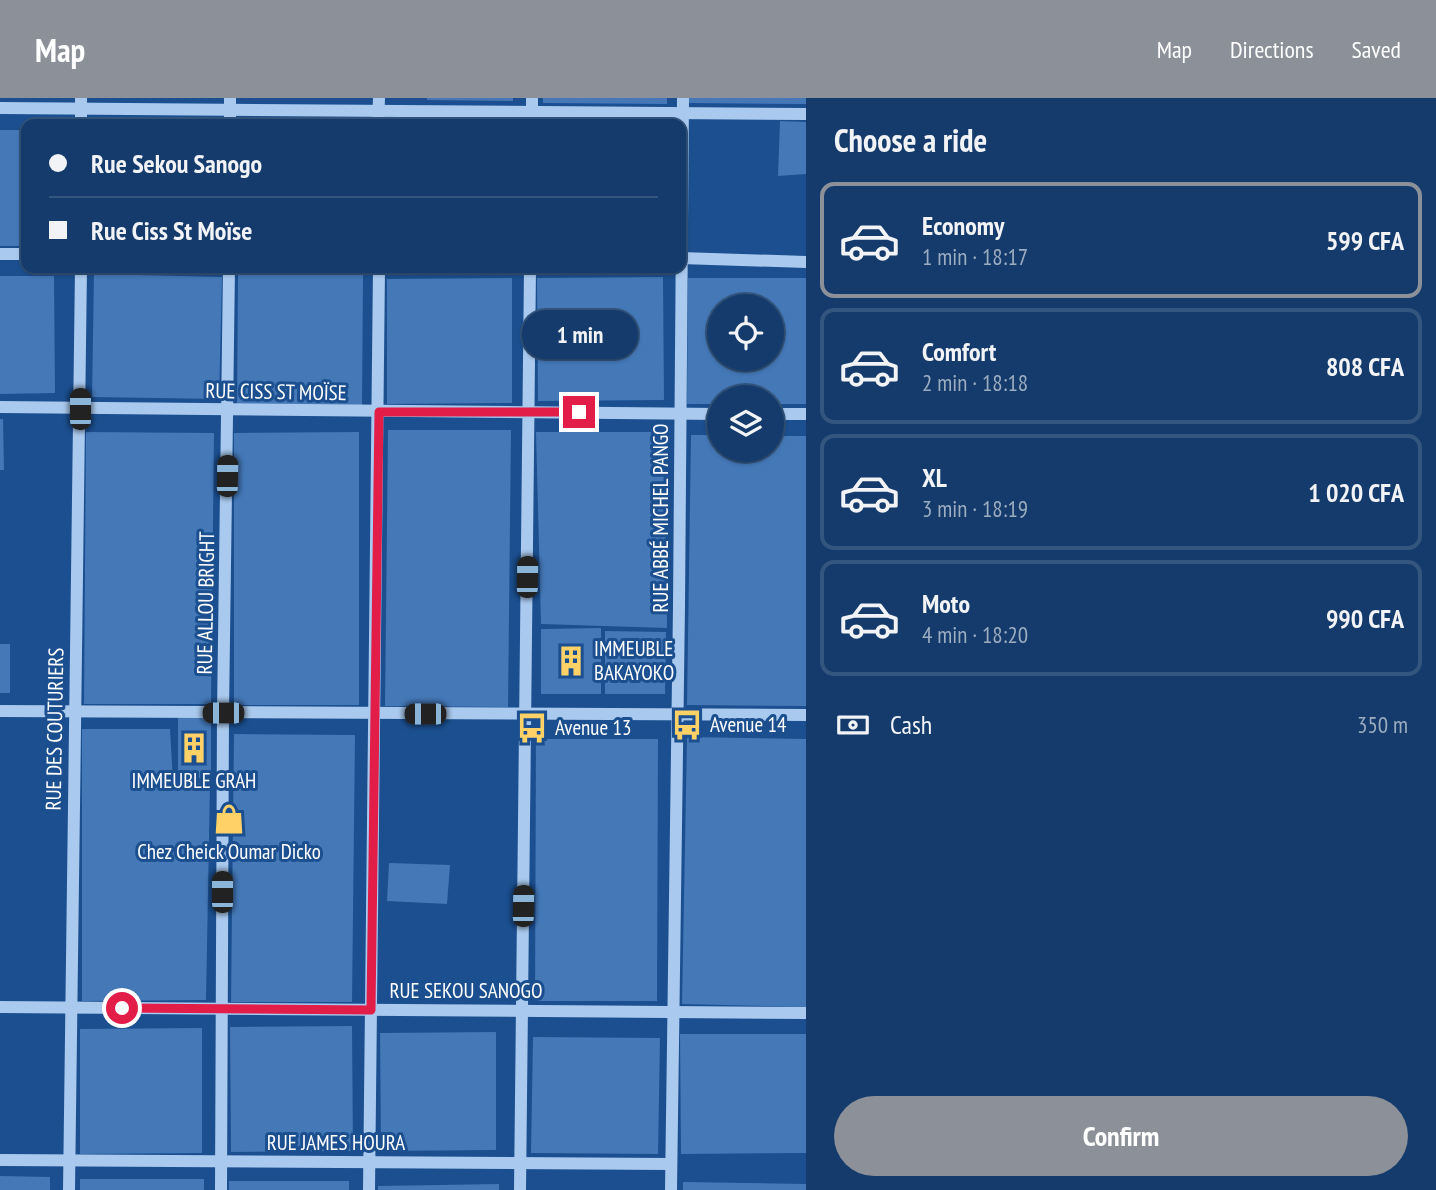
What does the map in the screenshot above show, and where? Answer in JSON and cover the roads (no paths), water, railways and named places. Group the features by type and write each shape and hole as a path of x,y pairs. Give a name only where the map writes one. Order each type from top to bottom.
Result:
{"street":[{"name":"RUE ABBÉ MICHEL PANGO","path":"683,98 683,119"},
{"path":"0,108 81,103 378,104 532,111 806,114"},
{"path":"0,254 21,254"},
{"path":"686,258 806,262"},
{"name":"RUE DES COUTURIERS","path":"69,1190 81,273"},
{"name":"RUE ALLOU BRIGHT","path":"221,1190 223,713 229,273"},
{"path":"369,1190 379,273"},
{"path":"520,1190 530,273"},
{"name":"RUE ABBÉ MICHEL PANGO","path":"671,1190 681,273"},
{"name":"RUE CISS ST MOÏSE","path":"0,407 707,414"},
{"path":"784,414 806,414"},
{"path":"0,711 806,715"},
{"name":"RUE SEKOU SANOGO","path":"0,1007 806,1013"},
{"name":"RUE JAMES HOURA","path":"0,1160 671,1164"}],"place":[{"name":"IMMEUBLE BAKAYOKO","path":"571,661"},
{"name":"Avenue 14","path":"687,725"},
{"name":"Avenue 13","path":"532,728"},
{"name":"IMMEUBLE GRAH","path":"194,748"},
{"name":"Chez Cheick Oumar Dicko","path":"229,819"}]}
